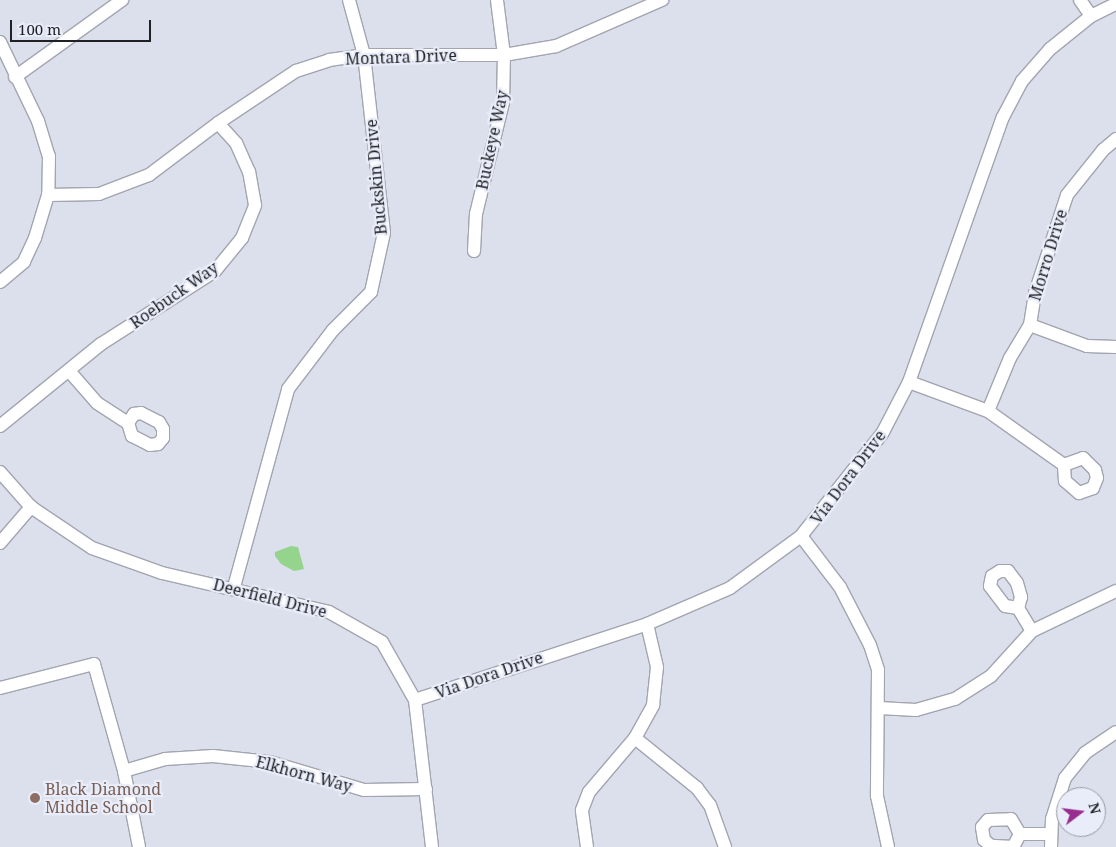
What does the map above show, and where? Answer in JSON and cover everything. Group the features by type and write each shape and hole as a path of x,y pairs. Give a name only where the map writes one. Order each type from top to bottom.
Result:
{"street":[{"path":"15,77 122,0"},
{"name":"Buckskin Drive","path":"234,587 288,389 333,330 371,292 384,233 364,55 349,0"},
{"name":"Buckeye Way","path":"474,251 476,214 504,102 504,55 497,0"},
{"name":"Montara Drive","path":"48,195 99,194 149,175 218,123 296,71 329,60 364,55 504,55 556,46 662,0"},
{"path":"1080,0 1091,16"},
{"name":"Via Dora Drive","path":"415,700 647,624 730,588 801,536 869,453 908,382 1003,117 1022,81 1050,49 1091,16 1116,4"},
{"path":"0,42 38,122 49,156 48,195 24,262 0,282"},
{"name":"Roebuck Way","path":"0,426 70,372 101,344 215,271 242,238 255,205 250,172 236,143 218,123"},
{"name":"Morro Drive","path":"988,411 1010,358 1030,325 1035,293 1067,195 1103,150 1116,139"},
{"path":"1030,325 1087,346 1116,347"},
{"path":"70,372 97,403 128,423"},
{"path":"908,382 988,411 1064,465"},
{"name":"Deerfield Drive","path":"0,472 31,507 92,548 162,573 234,587 329,612 382,642 415,700 432,847"},
{"path":"0,543 31,507"},
{"path":"801,536 840,587 870,645 878,670 877,796 888,847"},
{"path":"879,708 916,710 955,699 991,676 1032,631 1116,591"},
{"path":"1018,608 1032,631"},
{"path":"587,847 582,810 589,792 635,738 653,705 657,667 647,624"},
{"path":"0,688 94,664 124,771 139,847"},
{"path":"1020,834 1051,841 1055,805 1065,778 1085,753 1116,732"},
{"path":"635,738 701,794 720,826 725,847"},
{"name":"Elkhorn Way","path":"124,771 166,759 213,756 270,762 364,790 426,789"}],"green space":[{"path":"291,546 298,547 304,569 294,571 281,564 275,556 275,552"}],"place":[{"name":"Black Diamond Middle School","path":"35,798"}]}
